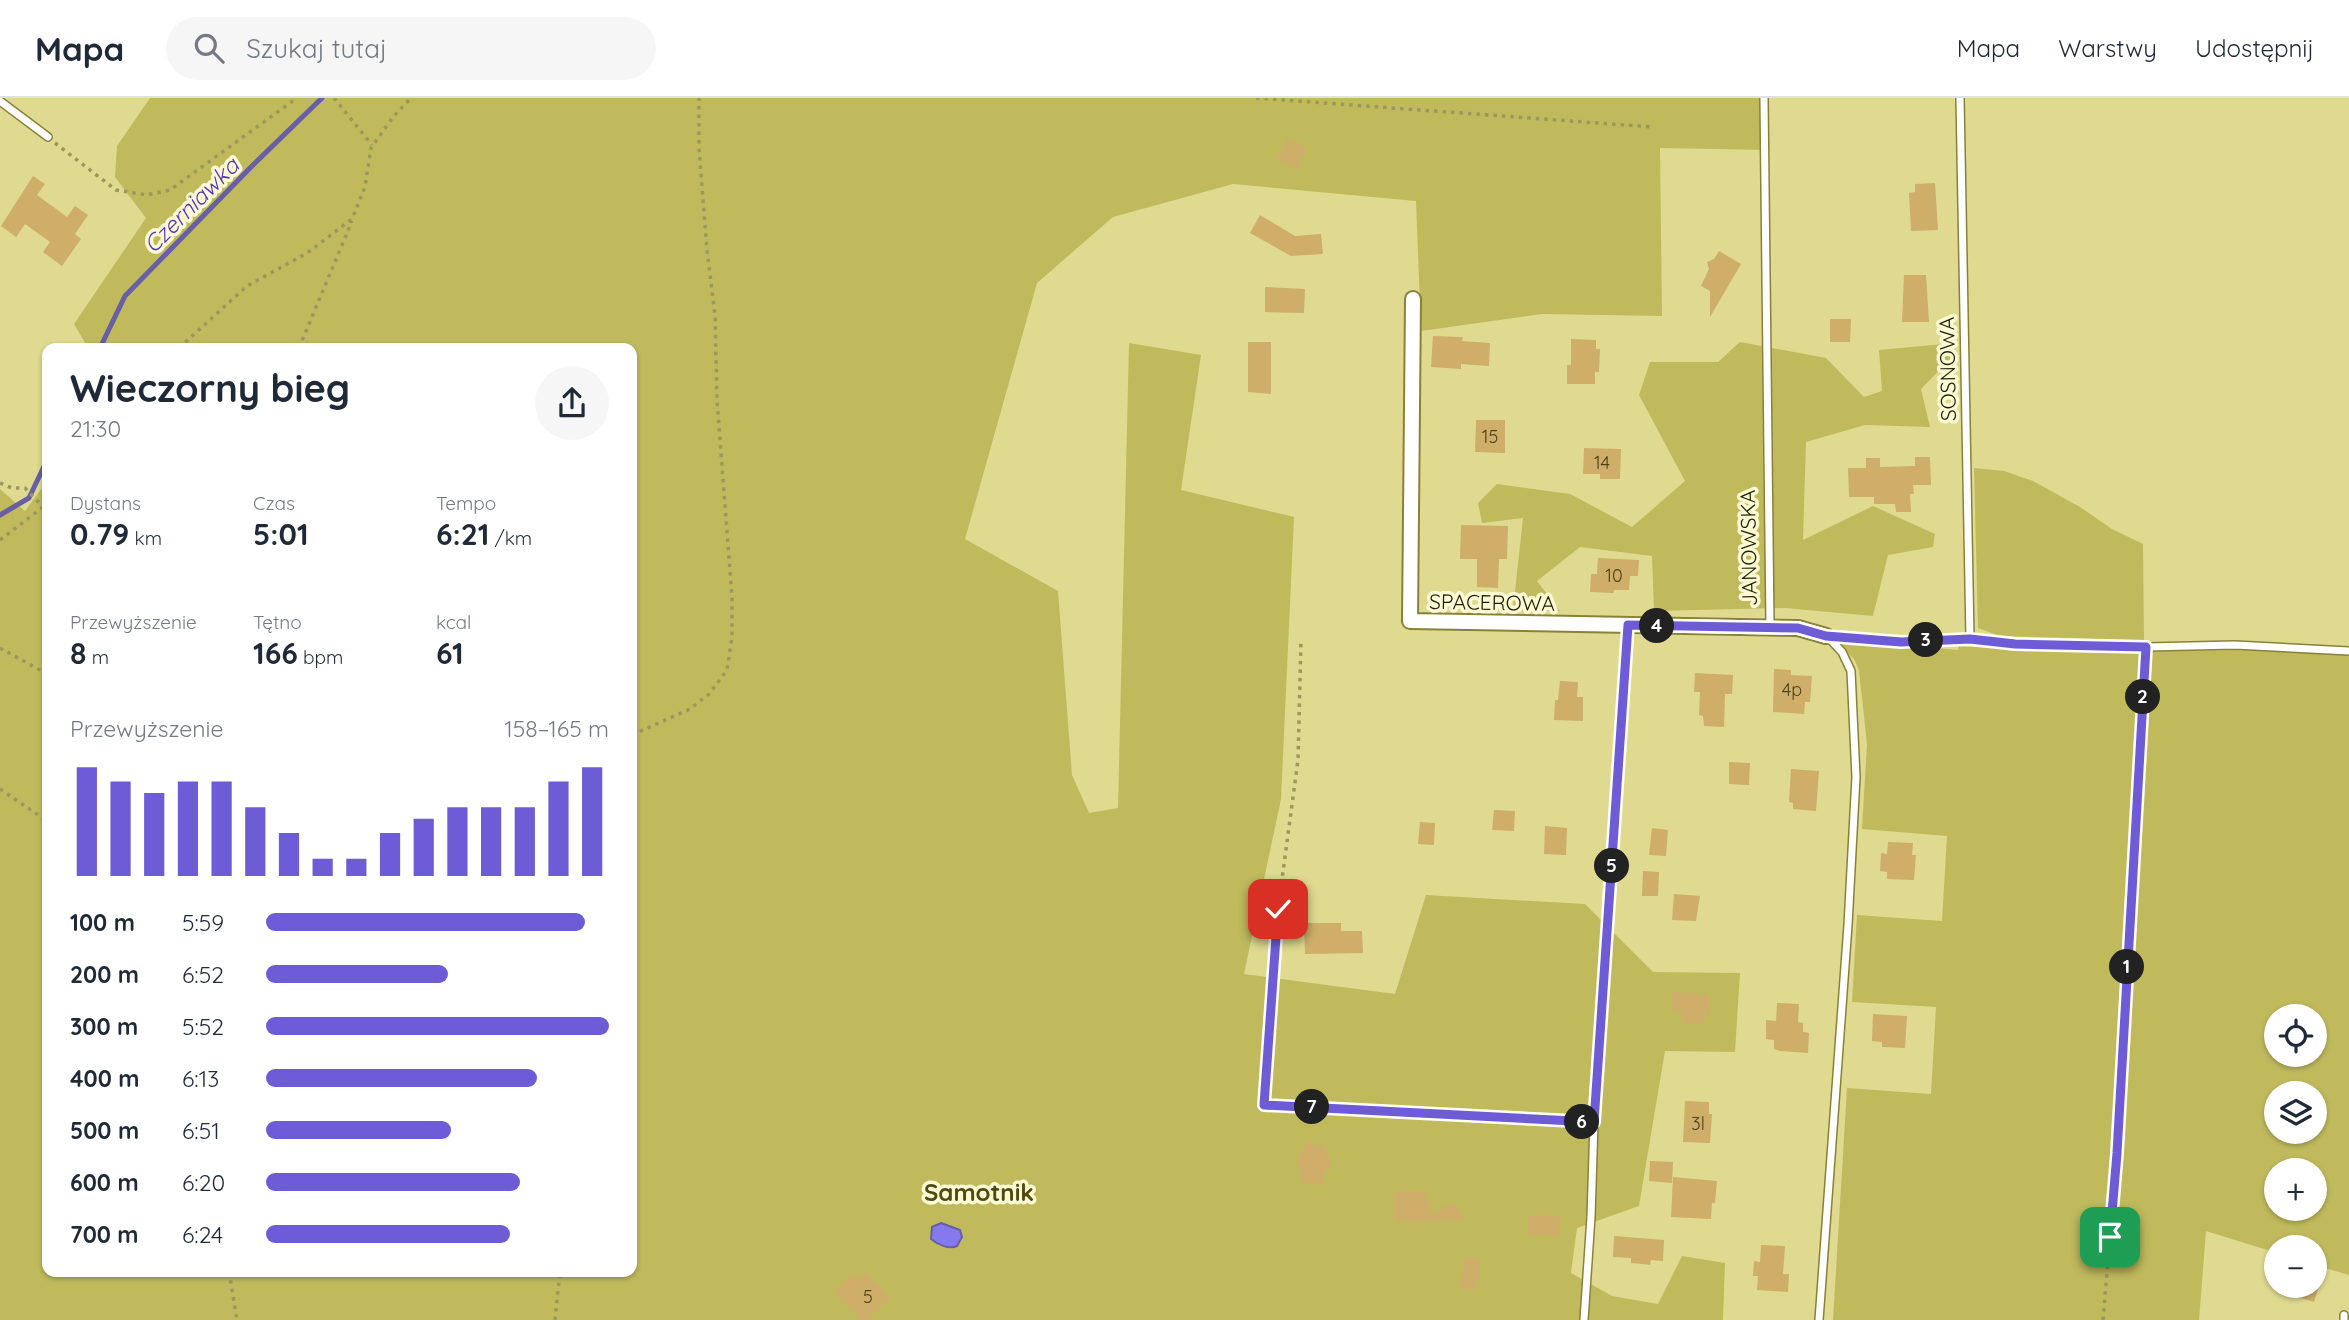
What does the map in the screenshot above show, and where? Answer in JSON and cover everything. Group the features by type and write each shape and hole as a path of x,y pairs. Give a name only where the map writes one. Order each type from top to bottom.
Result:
{"street":[{"name":"SPACEROWA","path":"1413,299 1410,621 1770,627"},
{"name":"JANOWSKA","path":"1770,627 1798,628 1826,636"}],"lane":[{"name":"JANOWSKA","path":"1764,98 1770,627"},
{"name":"SOSNOWA","path":"1960,98 1970,639"},
{"path":"0,101 48,137"},
{"path":"1584,1320 1594,1122 1628,625"},
{"path":"1819,1320 1856,777 1851,671 1842,652 1826,636"},
{"name":"JANOWSKA","path":"1826,636 1901,642 1970,639 2015,644 2146,647 2235,645 2349,651"},
{"path":"1264,1105 1594,1122"}],"path":[{"path":"48,137 116,190 146,195 170,190 297,98"},
{"path":"301,343 365,187 373,146 393,117 411,98"},
{"path":"637,733 690,709 709,694 727,670 732,637 732,597 717,400 715,316 699,148 699,98"},
{"path":"1256,98 1653,127"},
{"path":"335,100 373,146"},
{"path":"184,343 247,286 307,253 352,219"},
{"path":"0,483 12,488 25,488 42,503"},
{"path":"0,540 42,508"},
{"path":"1264,1105 1278,909 1298,760 1301,640"},
{"path":"2103,1320 2117,1153 2146,647"},
{"path":"0,648 42,671"},
{"path":"0,789 42,818"},
{"path":"230,1277 237,1320"},
{"path":"555,1320 559,1277"}],"shaded area":[{"path":"150,98 1764,98 1765,150 1660,148 1662,316 1542,314 1421,331 1416,201 1233,184 1113,217 1037,283 965,539 1058,591 1072,775 1089,813 1118,808 1129,343 1201,355 1181,490 1294,517 1281,799 1244,974 1395,994 1426,895 1585,904 1653,972 1740,973 1735,1052 1665,1051 1639,1206 1577,1228 1571,1273 1612,1296 1658,1304 1682,1256 1725,1263 1723,1320 0,1320 0,489 25,511 42,488 42,1277 637,1277 637,343 85,343 74,324 146,218 115,177 117,146"},
{"path":"1740,342 1826,358 1864,397 1882,391 1879,350 1944,344 1954,355 1921,389 1930,427 1865,425 1806,442 1803,540 1873,506 1935,534 1933,547 1888,555 1873,616 1785,608 1654,611 1652,556 1580,547 1537,581 1560,611 1513,610 1523,518 1482,523 1478,503 1497,484 1570,494 1632,527 1685,481 1639,395 1650,362 1718,362"},
{"path":"1974,468 2004,471 2033,481 2080,507 2112,529 2143,544 2144,640 2000,636 1978,628"},
{"path":"1837,639 1958,650 1959,646 2042,651 2245,650 2349,655 2349,1275 2327,1269 2327,1235 2264,1235 2264,1249 2206,1231 2199,1320 1833,1320 1847,1088 1931,1094 1936,1007 1852,1002 1857,915 1942,921 1947,836 1862,829 1867,744 1859,670 1854,659 1837,643"},
{"path":"941,1223 960,1230 962,1237 957,1246 947,1247 931,1239 932,1227"}],"building":[{"path":"1288,138 1307,148 1296,169 1277,159"},
{"path":"33,176 45,184 37,195 67,217 75,206 88,215 75,234 81,239 62,266 43,252 50,242 25,224 16,237 1,226"},
{"path":"1935,183 1938,230 1911,231 1909,193 1915,192 1915,184"},
{"path":"1260,215 1295,236 1321,234 1323,254 1291,256 1250,233"},
{"path":"1719,251 1741,264 1710,317 1710,291 1701,286 1709,269 1707,262 1714,259"},
{"path":"1904,275 1926,275 1929,322 1902,322"},
{"path":"1265,287 1305,289 1304,313 1265,312"},
{"path":"1830,319 1851,319 1850,342 1830,342"},
{"path":"1433,336 1463,337 1462,341 1490,343 1489,366 1461,364 1461,369 1431,367"},
{"path":"1571,339 1596,340 1596,349 1600,349 1599,372 1595,372 1595,384 1567,384 1567,365 1571,365"},
{"path":"1248,342 1271,342 1271,394 1248,392"},
{"path":"1476,420 1505,420 1505,453 1475,452"},
{"path":"1584,448 1621,449 1620,479 1600,479 1600,474 1583,474"},
{"path":"1915,457 1930,457 1931,485 1913,485 1914,494 1910,494 1911,512 1896,512 1895,504 1874,504 1874,497 1849,497 1848,468 1866,468 1866,458 1880,458 1880,467 1915,466"},
{"path":"1461,525 1508,526 1507,559 1499,559 1498,588 1477,587 1477,559 1460,559"},
{"path":"1598,558 1639,560 1638,576 1630,576 1629,590 1614,590 1613,593 1590,592 1591,574 1597,574"},
{"path":"1774,669 1791,670 1791,675 1812,676 1810,702 1805,702 1804,714 1773,712"},
{"path":"1695,673 1733,675 1732,694 1725,694 1724,727 1704,726 1703,716 1699,715 1700,692 1694,692"},
{"path":"1560,681 1578,682 1577,697 1583,697 1583,721 1554,720"},
{"path":"1729,762 1750,763 1749,785 1729,784"},
{"path":"1791,769 1819,771 1816,811 1793,809 1793,803 1789,802"},
{"path":"1494,810 1515,811 1514,831 1492,830"},
{"path":"1420,822 1435,823 1434,845 1418,844"},
{"path":"1545,826 1567,828 1566,855 1544,854"},
{"path":"1652,828 1668,830 1666,856 1649,855"},
{"path":"1888,842 1913,843 1912,855 1916,855 1914,880 1887,879 1887,872 1880,871 1881,853 1887,854"},
{"path":"1643,871 1659,872 1658,896 1642,896"},
{"path":"1674,894 1700,896 1696,921 1672,920"},
{"path":"1304,923 1341,923 1341,931 1362,931 1363,953 1305,954"},
{"path":"1672,992 1709,994 1710,1016 1704,1015 1704,1024 1682,1023 1682,1011 1671,1010"},
{"path":"1777,1003 1799,1004 1798,1022 1803,1023 1803,1032 1809,1033 1808,1053 1774,1049 1774,1040 1766,1039 1766,1020 1776,1021"},
{"path":"1873,1014 1907,1016 1905,1048 1882,1047 1882,1042 1872,1041"},
{"path":"1685,1101 1709,1102 1709,1114 1712,1114 1710,1143 1683,1142"},
{"path":"1304,1144 1326,1146 1325,1155 1331,1156 1329,1171 1324,1170 1323,1185 1301,1183 1302,1169 1297,1168 1298,1154 1303,1154"},
{"path":"1650,1161 1673,1162 1672,1183 1649,1181"},
{"path":"1673,1177 1717,1181 1711,1219 1671,1217"},
{"path":"1426,1191 1426,1200 1430,1200 1431,1216 1452,1202 1466,1220 1395,1222 1394,1193"},
{"path":"1528,1215 1561,1216 1560,1236 1527,1234"},
{"path":"1614,1236 1664,1240 1663,1261 1651,1260 1650,1265 1631,1263 1631,1258 1613,1257"},
{"path":"1761,1245 1785,1246 1783,1274 1789,1274 1788,1292 1757,1290 1758,1276 1753,1276 1754,1261 1760,1262"},
{"path":"1464,1258 1481,1260 1477,1290 1461,1288"},
{"path":"852,1273 859,1279 865,1273 890,1298 867,1320 861,1320 834,1292"}],"waterway":[{"name":"Czerniawka","path":"102,343 125,296 322,98"},
{"name":"Czerniawka","path":"0,515 29,498 42,471"}],"district":[{"name":"Samotnik","path":"979,1192"}],"route":[{"path":"1278,909 1264,1105 1594,1122 1628,625 1798,628 1826,636 1901,642 1970,639 2015,644 2146,647 2110,1237"}]}
